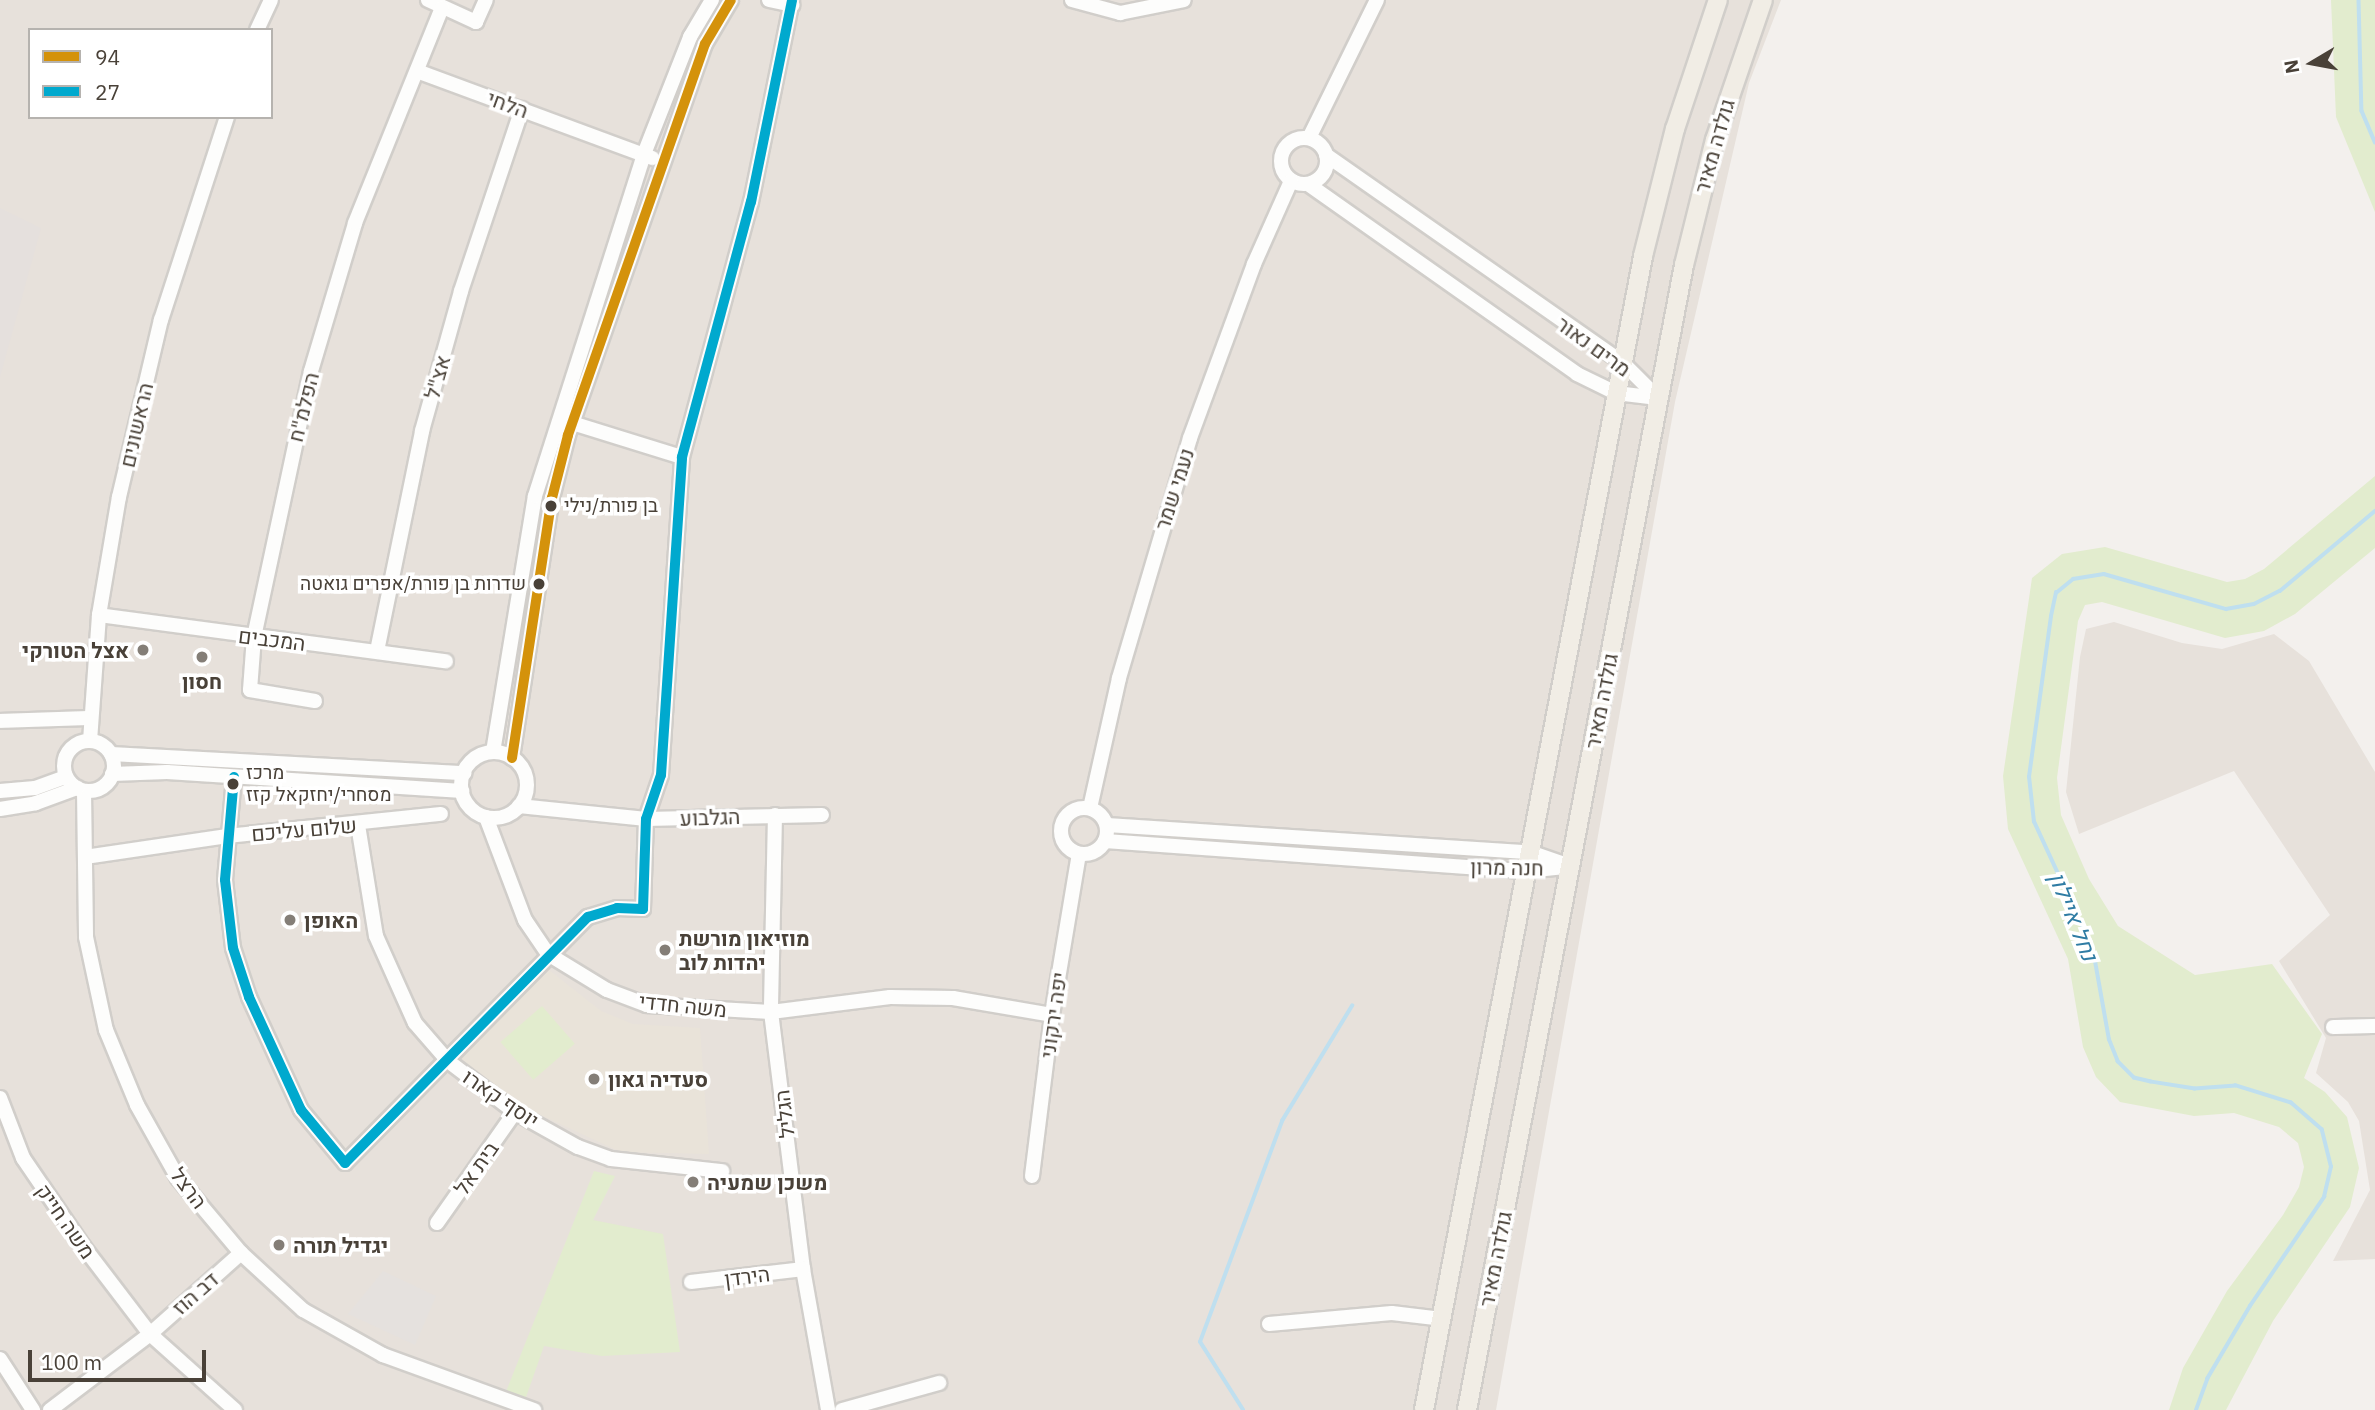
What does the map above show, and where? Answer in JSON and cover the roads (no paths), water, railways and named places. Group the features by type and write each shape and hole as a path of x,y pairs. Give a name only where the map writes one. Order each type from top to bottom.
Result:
{"main road":[{"name":"גולדה מאיר","path":"1424,1410 1622,362 1662,177 1718,0"},
{"name":"גולדה מאיר","path":"1467,1410 1658,398 1696,211 1726,104 1763,0"}],"street":[{"path":"258,28 271,0"},
{"path":"428,0 476,22 486,0"},
{"path":"493,752 535,496 644,154 690,37 712,0"},
{"path":"512,758 552,498 572,423 705,44 731,0"},
{"path":"234,777 225,880 233,948 249,997 302,1110 345,1163 448,1061 548,954 589,916 617,908 643,909 646,819 655,800 661,775 682,457 751,202 792,2 769,0"},
{"path":"1072,0 1120,13 1184,0"},
{"path":"1309,138 1377,0"},
{"path":"417,71 442,8"},
{"name":"הלחי","path":"417,71 662,161"},
{"name":"הפלמ\"ח","path":"315,701 250,690 254,637 311,372 355,223 417,71"},
{"name":"אצ\"ל","path":"377,651 422,431 461,291 522,109"},
{"name":"הראשונים","path":"90,741 89,718 99,615 119,497 161,320 226,119"},
{"path":"1309,138 1326,155 1323,175 1308,184 1292,181 1284,174 1281,156 1291,142 1309,138"},
{"name":"מרים נאור","path":"1326,155 1622,362 1658,398"},
{"name":"נעמי שמר","path":"1090,808 1147,574 1190,438 1254,264 1292,181"},
{"name":"מרים נאור","path":"1308,184 1577,374 1616,393 1658,398"},
{"path":"572,423 682,457"},
{"name":"המכבים","path":"99,615 446,661"},
{"path":"0,722 89,718"},
{"path":"76,785 68,752 90,741 111,754 464,773"},
{"path":"493,752 512,758 527,781 519,806 507,816 485,817 470,807 462,791 464,773 475,758 493,752"},
{"path":"0,791 76,785 104,786 112,774 111,754"},
{"path":"112,774 167,772 462,791"},
{"path":"0,809 36,803 76,785"},
{"name":"הרצל","path":"76,785 85,857 86,937 106,1030 137,1105 178,1178 241,1254 303,1310 383,1355 484,1395 534,1410"},
{"name":"הגלבוע","path":"519,806 646,819 822,815"},
{"path":"1090,808 1107,825 1105,841 1097,851 1079,854 1065,844 1062,826 1072,811 1090,808"},
{"name":"שלום עליכם","path":"85,857 227,836 358,825 441,814"},
{"name":"הגליל","path":"775,815 771,1012 803,1269 828,1410"},
{"name":"משה חדדי","path":"485,817 525,920 548,954 607,990 647,1005 771,1012 890,997 953,998 1052,1015"},
{"name":"יוסף קארו","path":"358,825 376,936 415,1023 448,1061 515,1112 578,1147 611,1158 722,1171"},
{"name":"חנה מרון","path":"1107,825 1530,852 1570,866"},
{"name":"חנה מרון","path":"1105,841 1526,871 1570,866"},
{"name":"יפה ירקוני","path":"1032,1176 1052,1015 1079,854"},
{"path":"2333,1027 2375,1026"},
{"name":"משה חייק","path":"0,1098 2,1115 23,1158 150,1334 235,1410"},
{"name":"בית אל","path":"437,1223 515,1112"},
{"name":"דב הוז","path":"50,1410 150,1334 241,1254"},
{"name":"הירדן","path":"691,1282 803,1269"},
{"path":"1269,1324 1392,1313 1442,1319"},
{"path":"0,1359 33,1410"},
{"path":"842,1410 939,1383"},
{"path":"480,1410 484,1395"}],"waterway":[{"name":"נחל איילון","path":"2359,0 2362,111 2375,142"},
{"name":"נחל איילון","path":"2196,1410 2207,1379 2250,1306 2324,1197 2331,1167 2322,1130 2291,1103 2236,1086 2195,1089 2134,1078 2118,1062 2109,1040 2093,950 2034,822 2029,777 2051,616 2056,593 2073,579 2104,574 2226,609 2254,604 2280,591 2375,511"},
{"path":"1243,1410 1200,1342 1282,1121 1352,1006"}],"place":[{"name":"בן פורת/נילי","path":"551,506"},
{"name":"שדרות בן פורת/אפרים גואטה","path":"539,584"},
{"name":"אצל הטורקי","path":"143,650"},
{"name":"חסון","path":"202,657"},
{"name":"מרכז מסחרי/יחזקאל קזז","path":"233,784"},
{"name":"האופן","path":"290,920"},
{"name":"מוזיאון מורשת יהדות לוב","path":"665,950"},
{"name":"סעדיה גאון","path":"594,1079"},
{"name":"משכן שמעיה","path":"693,1182"},
{"name":"יגדיל תורה","path":"279,1245"}]}
